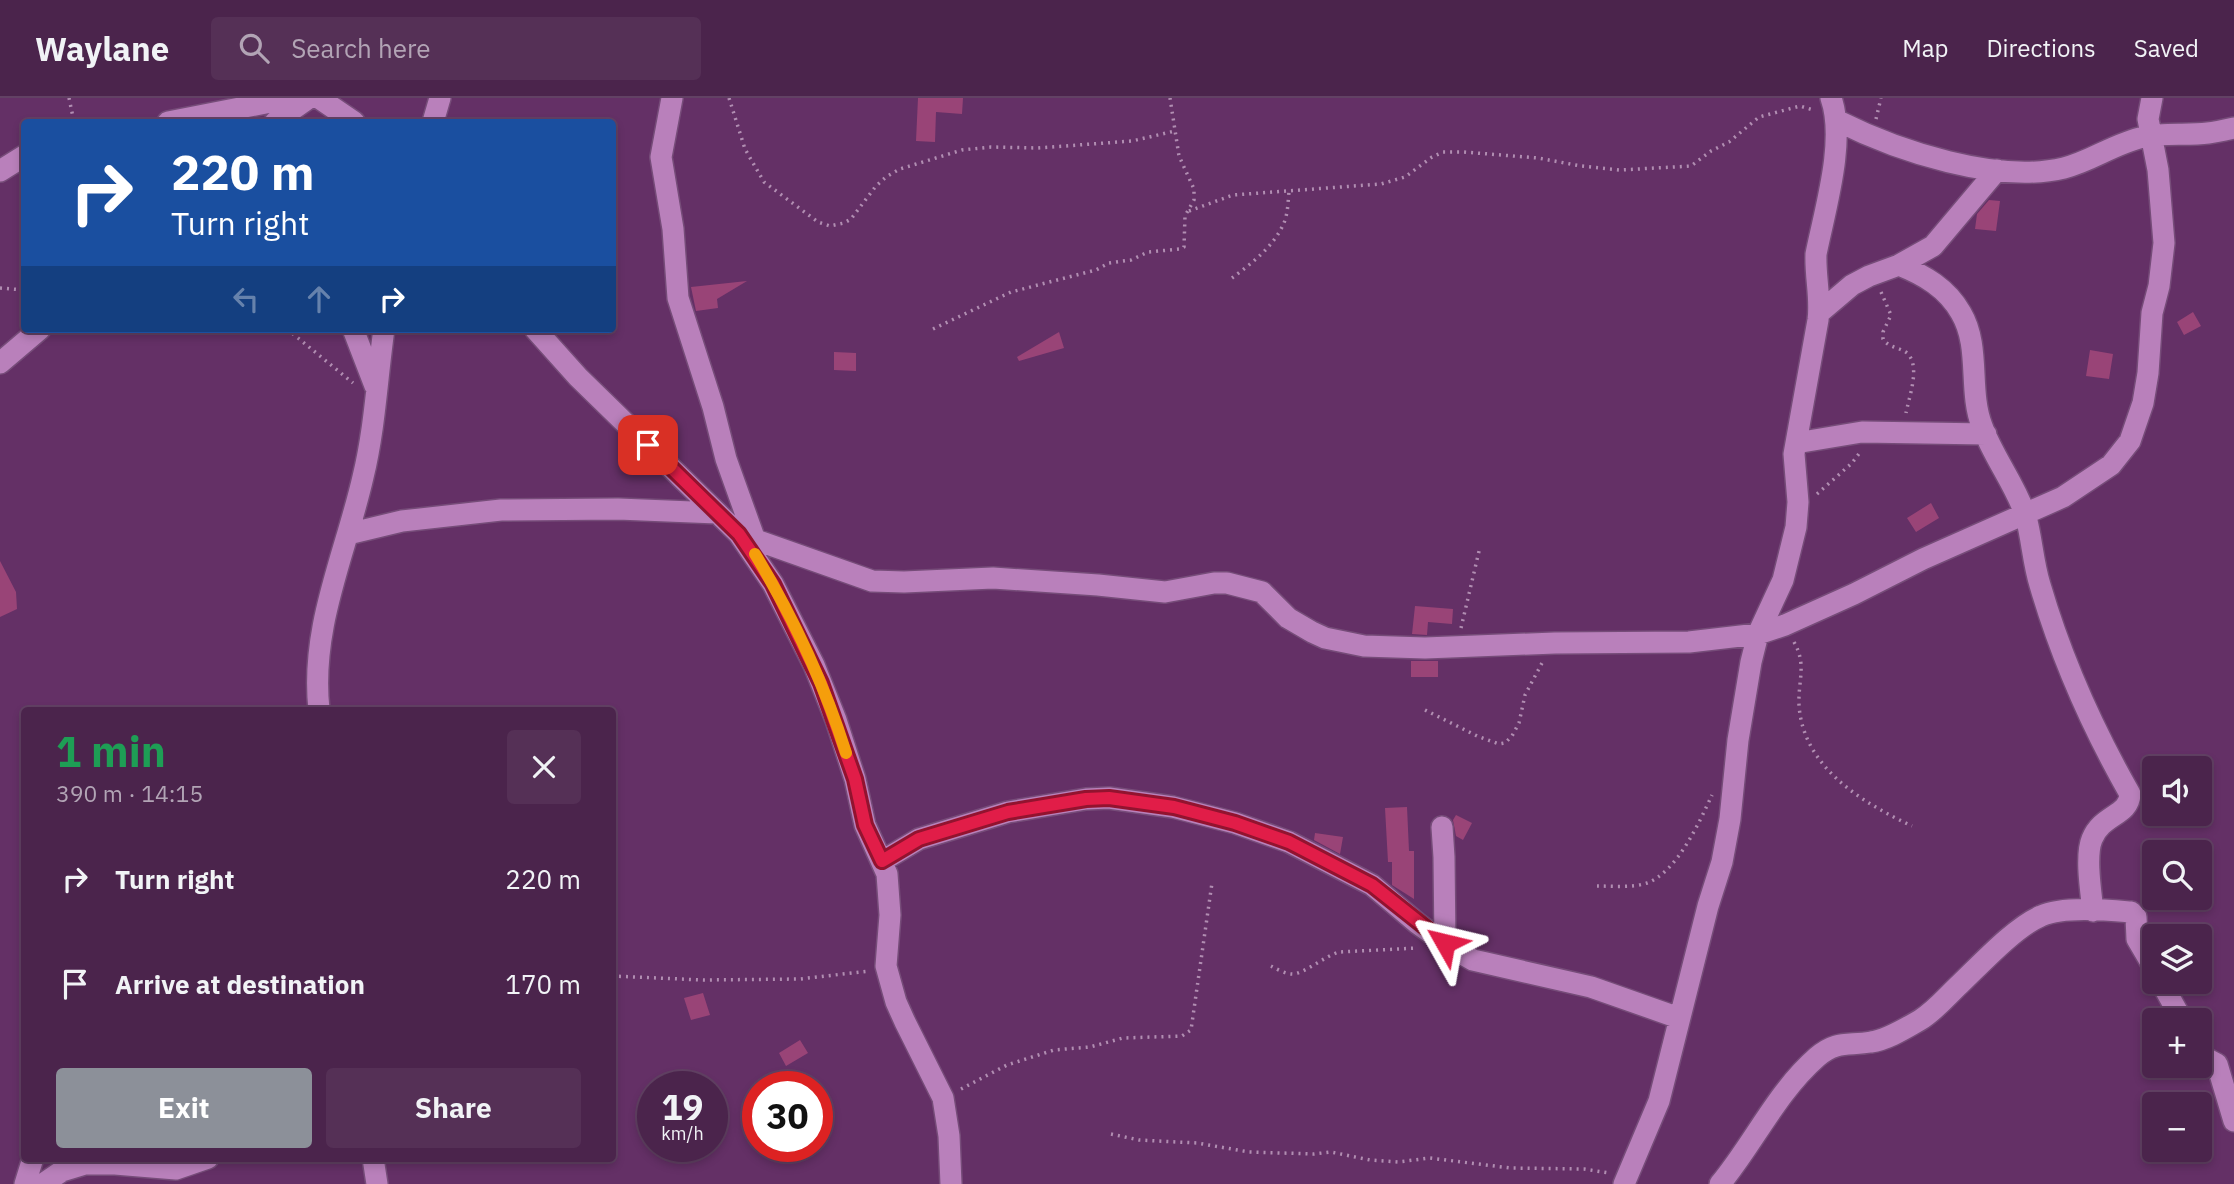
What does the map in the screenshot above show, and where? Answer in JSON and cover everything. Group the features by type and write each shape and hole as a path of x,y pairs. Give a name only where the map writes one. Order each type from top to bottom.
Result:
{"street":[{"path":"202,119 281,112 309,98"},
{"path":"319,98 350,119"},
{"path":"434,119 440,98"},
{"path":"672,98 662,157 673,229 678,298 713,407 747,537 814,665 855,779 865,825 882,861 890,892 886,956 896,1002 943,1098 949,1136 951,1184"},
{"path":"1630,1182 1659,1101 1708,906 1722,862 1730,820 1744,693 1758,634 1783,580 1797,527 1794,454 1819,313 1816,254 1838,121 1831,98"},
{"path":"539,333 578,377 718,513 747,537 872,581 1012,579 1165,592 1227,583 1262,592 1288,618 1325,638 1364,646 1425,649 1717,640 1758,634 1785,625 1923,559 2026,516 2063,497 2111,465 2130,441 2143,403 2152,313 2159,286 2164,243 2158,170 2148,114 2152,98"},
{"path":"1838,121 1898,148 1942,159 1997,170 2048,171 2081,163 2120,143 2150,135 2207,133 2234,128"},
{"path":"0,171 21,158"},
{"path":"1819,313 1852,285 1924,253 1941,238 1997,170"},
{"path":"1899,265 1935,283 1954,302 1968,329 1972,346 1976,405 1986,434 2026,516 2034,563 2048,611 2089,714 2130,794 2130,800 2123,810 2100,824 2090,843 2093,911"},
{"path":"0,363 35,333"},
{"path":"354,333 375,397"},
{"path":"319,707 317,666 320,639 364,475 383,333"},
{"path":"1796,443 1850,433 1986,434"},
{"path":"348,534 402,521 501,510 618,509 718,513"},
{"path":"882,861 919,839 1008,812 1086,799 1109,798 1174,807 1235,823 1289,842 1372,885 1445,943 1472,960 1591,987 1679,1018"},
{"path":"1442,827 1445,943"},
{"path":"1720,1184 1790,1083 1829,1048 1842,1043 1880,1040 1921,1019 1974,972 1992,952 2038,917 2064,911 2134,914 2137,939 2142,948"},
{"path":"2212,1062 2221,1071 2228,1107 2234,1121"},
{"path":"25,1184 32,1162"},
{"path":"43,1184 62,1171 85,1164 176,1169 196,1162"},
{"path":"374,1162 377,1184"}],"path":[{"path":"69,98 73,119"},
{"path":"729,98 745,149 764,182 818,222 830,226 851,219 876,186 893,173 962,150 1132,141 1175,131"},
{"path":"933,329 1011,292 1087,273 1109,263 1131,260 1148,252 1181,249 1185,246 1185,218 1194,200 1194,189 1179,156 1170,98"},
{"path":"1188,211 1233,195 1381,184 1405,177 1443,152 1538,158 1620,170 1691,166 1729,142 1759,117 1800,106 1838,121"},
{"path":"1232,278 1251,264 1282,228 1289,191"},
{"path":"1872,274 1891,315 1883,332 1883,340 1888,345 1904,351 1914,365 1903,432"},
{"path":"0,288 21,290"},
{"path":"291,333 375,397"},
{"path":"1798,507 1829,485 1875,432"},
{"path":"1457,647 1480,547"},
{"path":"1785,625 1802,657 1800,719 1809,745 1828,769 1862,800 1912,826"},
{"path":"1425,710 1477,736 1499,744 1504,743 1512,736 1519,723 1525,695 1537,670 1560,643"},
{"path":"1597,886 1644,884 1659,876 1684,848 1717,784"},
{"path":"943,1098 1007,1065 1054,1050 1090,1047 1123,1038 1188,1034 1191,1030 1212,883"},
{"path":"1271,966 1293,974 1339,952 1414,949 1445,943"},
{"path":"616,976 800,979 861,974 874,968 886,956"},
{"path":"1111,1134 1139,1140 1197,1143 1249,1152 1331,1152 1370,1160 1398,1162 1430,1158 1510,1168 1584,1169 1630,1182"}],"building":[{"path":"918,98 963,98 962,114 936,112 935,142 916,141"},
{"path":"1989,200 2000,201 1996,231 1975,229 1977,214"},
{"path":"747,281 717,299 718,308 696,311 691,287"},
{"path":"2193,312 2201,326 2184,335 2177,322"},
{"path":"1059,332 1064,348 1019,361 1017,357"},
{"path":"2090,350 2113,354 2109,379 2086,376"},
{"path":"834,352 856,353 856,371 834,370"},
{"path":"1931,503 1939,518 1916,532 1907,518"},
{"path":"0,561 16,592 17,609 0,617"},
{"path":"1415,606 1453,609 1452,624 1428,622 1427,635 1412,634"},
{"path":"1411,661 1438,661 1438,677 1411,677"},
{"path":"1407,807 1409,851 1414,851 1414,899 1392,885 1392,862 1388,862 1385,808"},
{"path":"1456,815 1472,823 1463,840 1456,836 1453,820"},
{"path":"1315,833 1343,837 1340,854 1314,840"},
{"path":"703,993 710,1015 691,1020 684,998"},
{"path":"800,1040 808,1053 786,1066 779,1053"}],"slow traffic":[{"path":"755,554 814,665 846,753"}],"route":[{"path":"648,445 739,534 773,584 814,665 836,720 855,779 861,813 882,861 919,839 1008,812 1086,799 1109,798 1174,807 1235,823 1289,842 1372,885 1445,943"}]}
